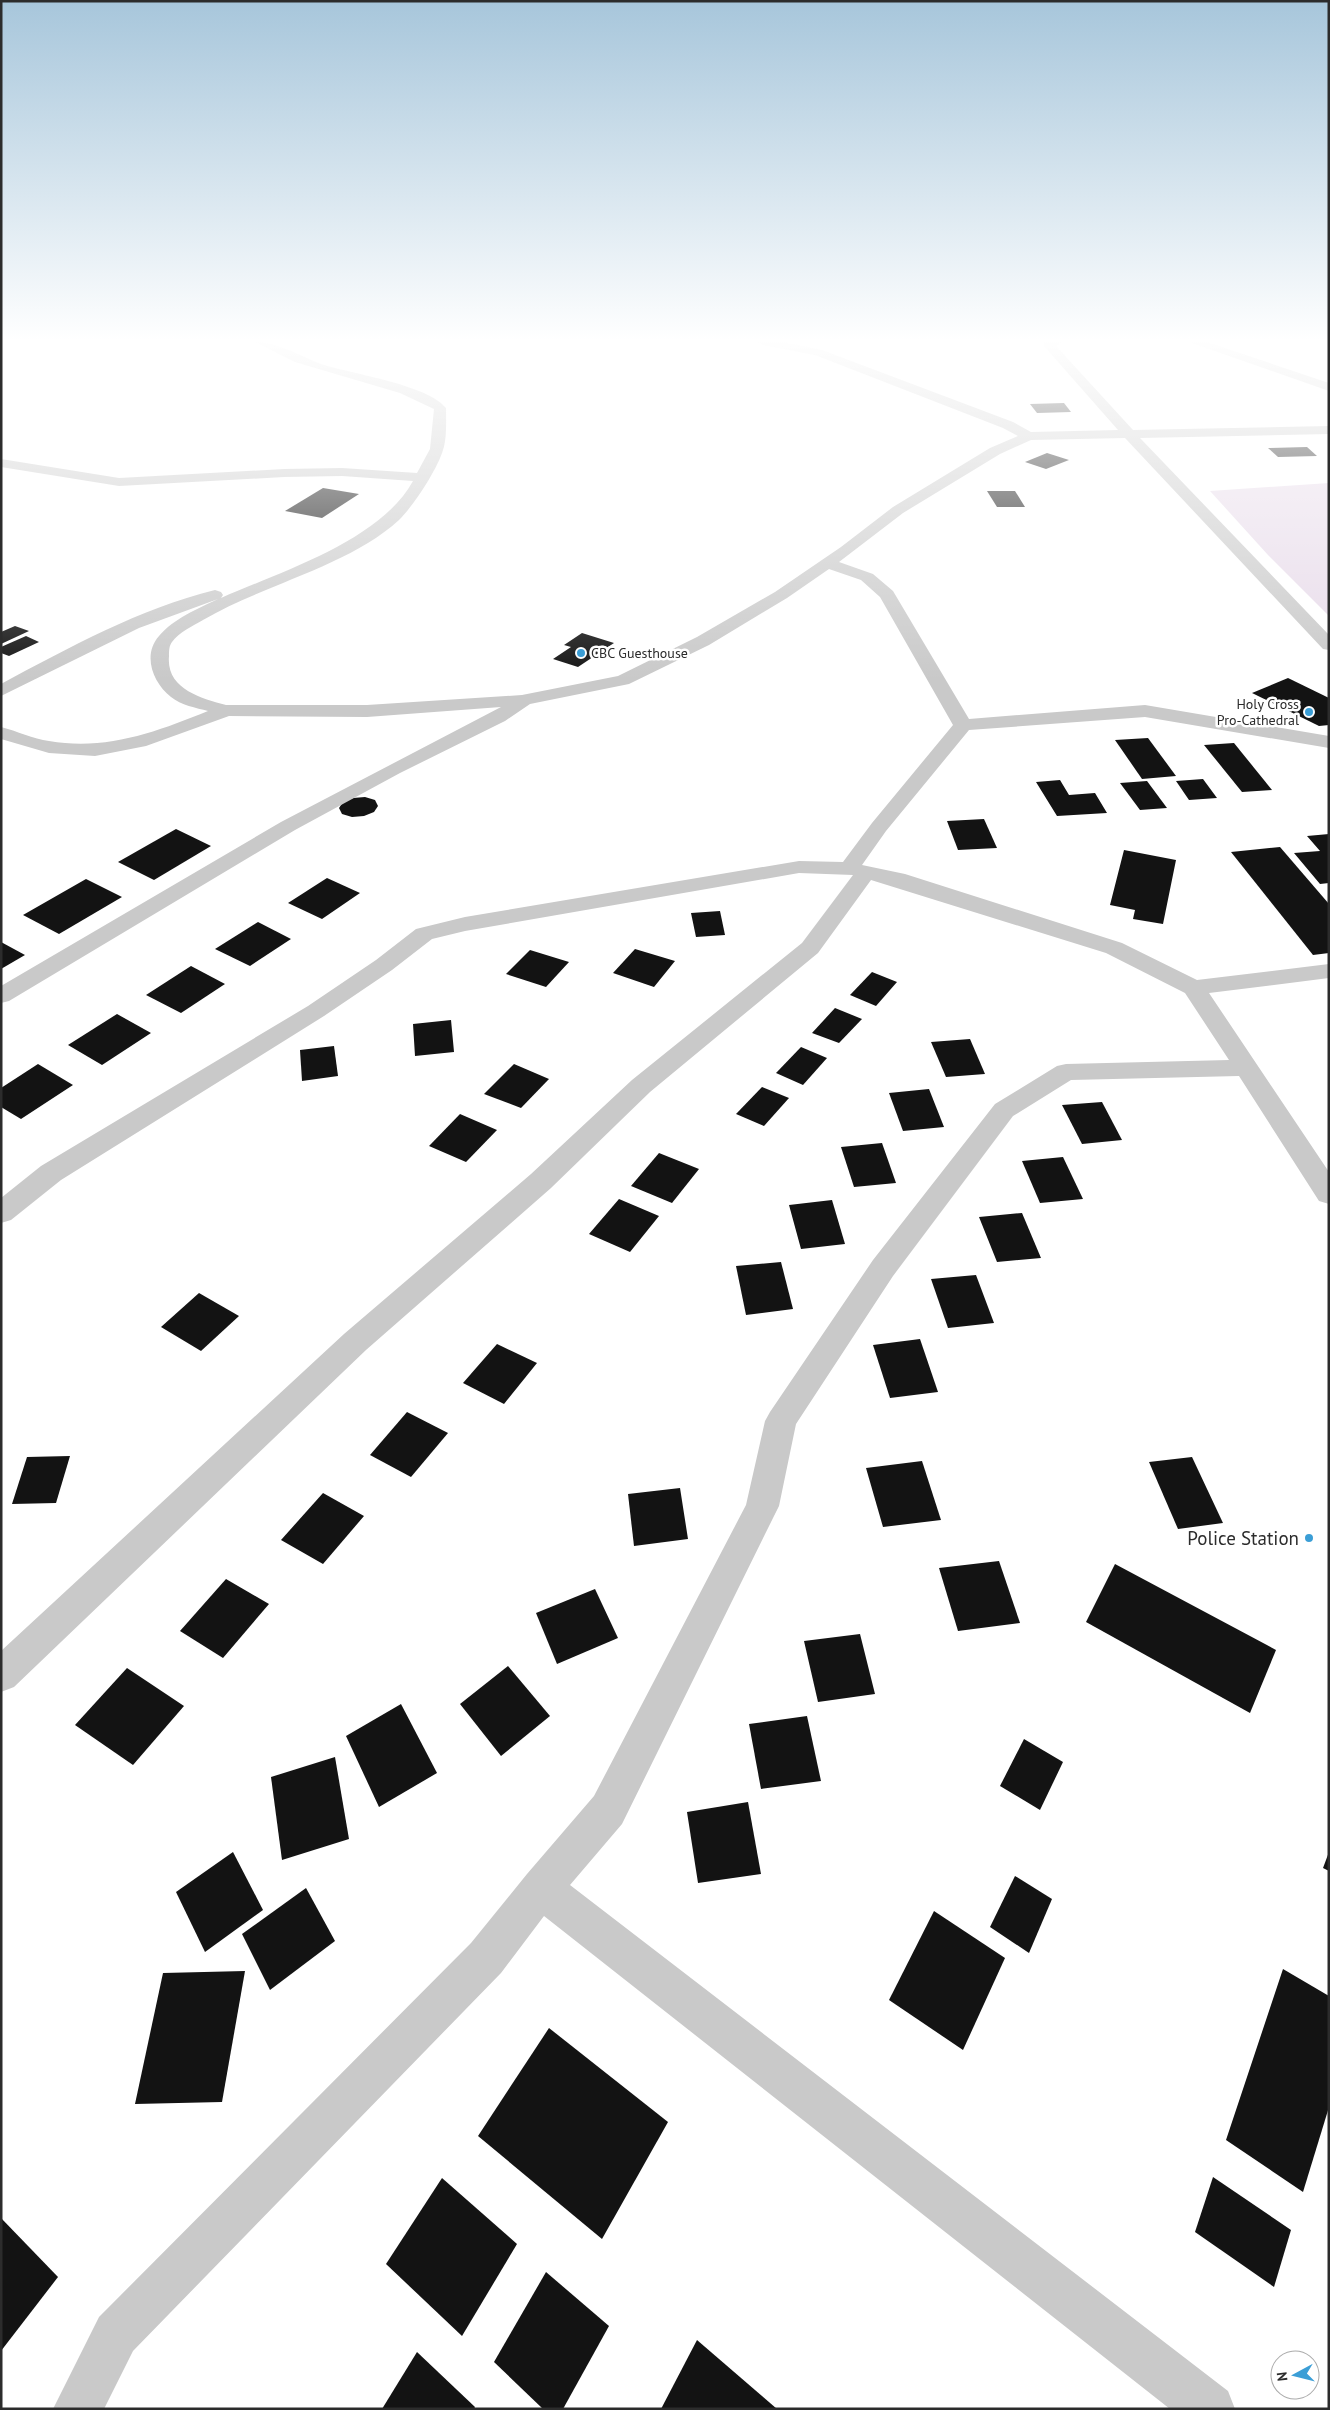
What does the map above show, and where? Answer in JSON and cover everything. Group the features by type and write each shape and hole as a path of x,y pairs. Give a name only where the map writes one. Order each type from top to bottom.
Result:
{"street":[{"path":"434,454 414,492 394,516 374,532 347,548 212,608 165,639 161,647 159,666 165,680 178,694 198,703 226,710 367,710 524,700 623,680 704,641 827,563 898,510 989,454"},
{"path":"1147,454 1329,645"},
{"path":"1,463 78,478 119,482 342,472 422,477"},
{"path":"827,563 867,577 887,594 963,725"},
{"path":"1,691 142,621 186,602 267,583"},
{"path":"1,996 288,826 393,769 498,717 524,700"},
{"path":"1,733 50,747 87,750 131,746 226,710"},
{"path":"1,1675 355,1342 541,1182 641,1086 810,948 857,870 879,827 963,725 1145,711 1329,742"},
{"path":"1,1213 51,1174 316,1011 384,965 424,934 465,924 790,869 857,870 897,879 1114,948 1194,988 1329,1194"},
{"path":"1194,988 1329,971"},
{"path":"78,2409 116,2334 486,1958 541,1888 608,1810 762,1506 781,1421 883,1268 1004,1110 1066,1072 1247,1068"},
{"path":"541,1888 1210,2409"}],"shaded area":[{"path":"1329,483 1329,616 1268,555 1210,491"}],"building":[{"path":"1043,454 1052,454 1069,460 1046,469 1025,462"},
{"path":"1275,454 1317,456 1278,457"},
{"path":"323,488 359,494 322,518 285,511"},
{"path":"987,491 1015,491 1025,507 997,507"},
{"path":"15,626 29,631 1,644 1,632"},
{"name":"CBC Guesthouse","path":"582,633 614,643 578,667 553,659 571,647 564,645"},
{"path":"26,636 39,642 9,656 1,653 1,647"},
{"name":"Holy Cross Pro-Cathedral","path":"1288,678 1329,698 1329,725 1319,726 1252,693"},
{"path":"1148,738 1176,776 1142,779 1115,740"},
{"path":"1234,743 1272,790 1242,792 1204,745"},
{"path":"1203,779 1217,798 1189,800 1176,781"},
{"path":"1060,780 1069,795 1095,793 1107,813 1057,816 1036,782"},
{"path":"1147,781 1167,808 1140,810 1120,783"},
{"path":"365,797 375,800 378,806 374,812 364,816 352,817 342,814 339,808 343,802 353,798"},
{"path":"984,819 997,848 958,850 947,821"},
{"path":"176,829 211,846 154,880 118,862"},
{"path":"1329,834 1329,883 1320,884 1294,853 1320,851 1307,836"},
{"path":"1280,847 1329,904 1329,953 1313,955 1231,852"},
{"path":"1124,850 1176,860 1163,924 1133,919 1135,910 1110,905"},
{"path":"327,878 360,893 322,919 288,903"},
{"path":"86,879 122,897 59,934 23,915"},
{"path":"720,911 725,935 696,937 691,913"},
{"path":"258,922 291,939 250,966 215,949"},
{"path":"1,942 25,955 1,969"},
{"path":"635,949 675,961 654,987 613,973"},
{"path":"530,950 569,962 546,987 506,974"},
{"path":"191,966 225,984 181,1013 146,995"},
{"path":"872,972 897,982 876,1006 850,995"},
{"path":"835,1008 862,1019 839,1043 812,1033"},
{"path":"117,1014 151,1033 102,1065 68,1045"},
{"path":"451,1020 454,1052 415,1056 413,1024"},
{"path":"970,1039 985,1074 946,1077 931,1042"},
{"path":"334,1046 338,1076 302,1081 300,1050"},
{"path":"801,1047 827,1058 803,1085 776,1073"},
{"path":"38,1064 73,1085 21,1119 1,1107 1,1088"},
{"path":"514,1064 549,1079 521,1108 484,1094"},
{"path":"762,1087 789,1098 764,1126 736,1114"},
{"path":"929,1089 944,1127 903,1131 889,1093"},
{"path":"1102,1102 1122,1140 1082,1144 1062,1105"},
{"path":"460,1114 497,1130 466,1162 429,1146"},
{"path":"882,1143 896,1183 854,1187 841,1147"},
{"path":"659,1153 699,1169 672,1203 631,1186"},
{"path":"1063,1157 1083,1199 1040,1203 1022,1161"},
{"path":"619,1199 659,1216 630,1252 589,1234"},
{"path":"832,1200 845,1244 801,1249 789,1205"},
{"path":"1022,1213 1041,1258 997,1262 979,1217"},
{"path":"781,1262 793,1309 746,1315 736,1266"},
{"path":"976,1275 994,1323 948,1328 931,1279"},
{"path":"199,1293 239,1316 201,1351 161,1327"},
{"path":"920,1339 938,1392 890,1398 873,1345"},
{"path":"497,1344 537,1363 504,1404 463,1383"},
{"path":"407,1412 448,1433 411,1477 370,1455"},
{"path":"70,1456 56,1503 12,1504 27,1457"},
{"path":"1192,1457 1223,1523 1178,1529 1149,1462"},
{"path":"922,1461 941,1520 883,1527 866,1468"},
{"path":"680,1488 688,1539 634,1546 628,1494"},
{"path":"323,1493 364,1516 323,1564 281,1540"},
{"path":"999,1561 1020,1623 958,1631 939,1568"},
{"path":"1115,1564 1276,1650 1250,1713 1086,1622"},
{"path":"226,1579 269,1604 223,1658 180,1631"},
{"path":"595,1589 618,1638 557,1664 536,1613"},
{"path":"860,1634 875,1694 818,1702 804,1641"},
{"path":"508,1666 550,1716 501,1756 460,1704"},
{"path":"127,1668 184,1706 133,1765 75,1725"},
{"path":"401,1704 437,1773 379,1807 346,1736"},
{"path":"807,1716 821,1781 761,1789 749,1724"},
{"path":"1024,1739 1063,1762 1040,1810 1000,1786"},
{"path":"335,1757 349,1839 282,1860 271,1777"},
{"path":"748,1802 761,1874 698,1883 687,1812"},
{"path":"233,1852 263,1910 205,1952 176,1892"},
{"path":"1329,1852 1329,1871 1323,1868"},
{"path":"1015,1876 1052,1899 1029,1953 990,1927"},
{"path":"306,1888 335,1941 270,1990 242,1934"},
{"path":"934,1911 1005,1958 963,2050 889,2000"},
{"path":"1283,1969 1329,1996 1329,2107 1303,2192 1226,2140"},
{"path":"245,1971 222,2102 135,2104 163,1973"},
{"path":"549,2028 668,2122 602,2239 478,2136"},
{"path":"1213,2177 1291,2230 1274,2287 1195,2232"},
{"path":"442,2178 517,2244 462,2336 386,2264"},
{"path":"1,2218 58,2277 1,2351"},
{"path":"546,2272 609,2326 563,2409 543,2409 494,2362"},
{"path":"697,2340 777,2409 661,2409"},
{"path":"417,2352 475,2407 474,2409 382,2409"}],"place":[{"name":"CBC Guesthouse","path":"581,653"},
{"name":"Holy Cross Pro-Cathedral","path":"1309,712"},
{"name":"Police Station","path":"1309,1538"}]}
